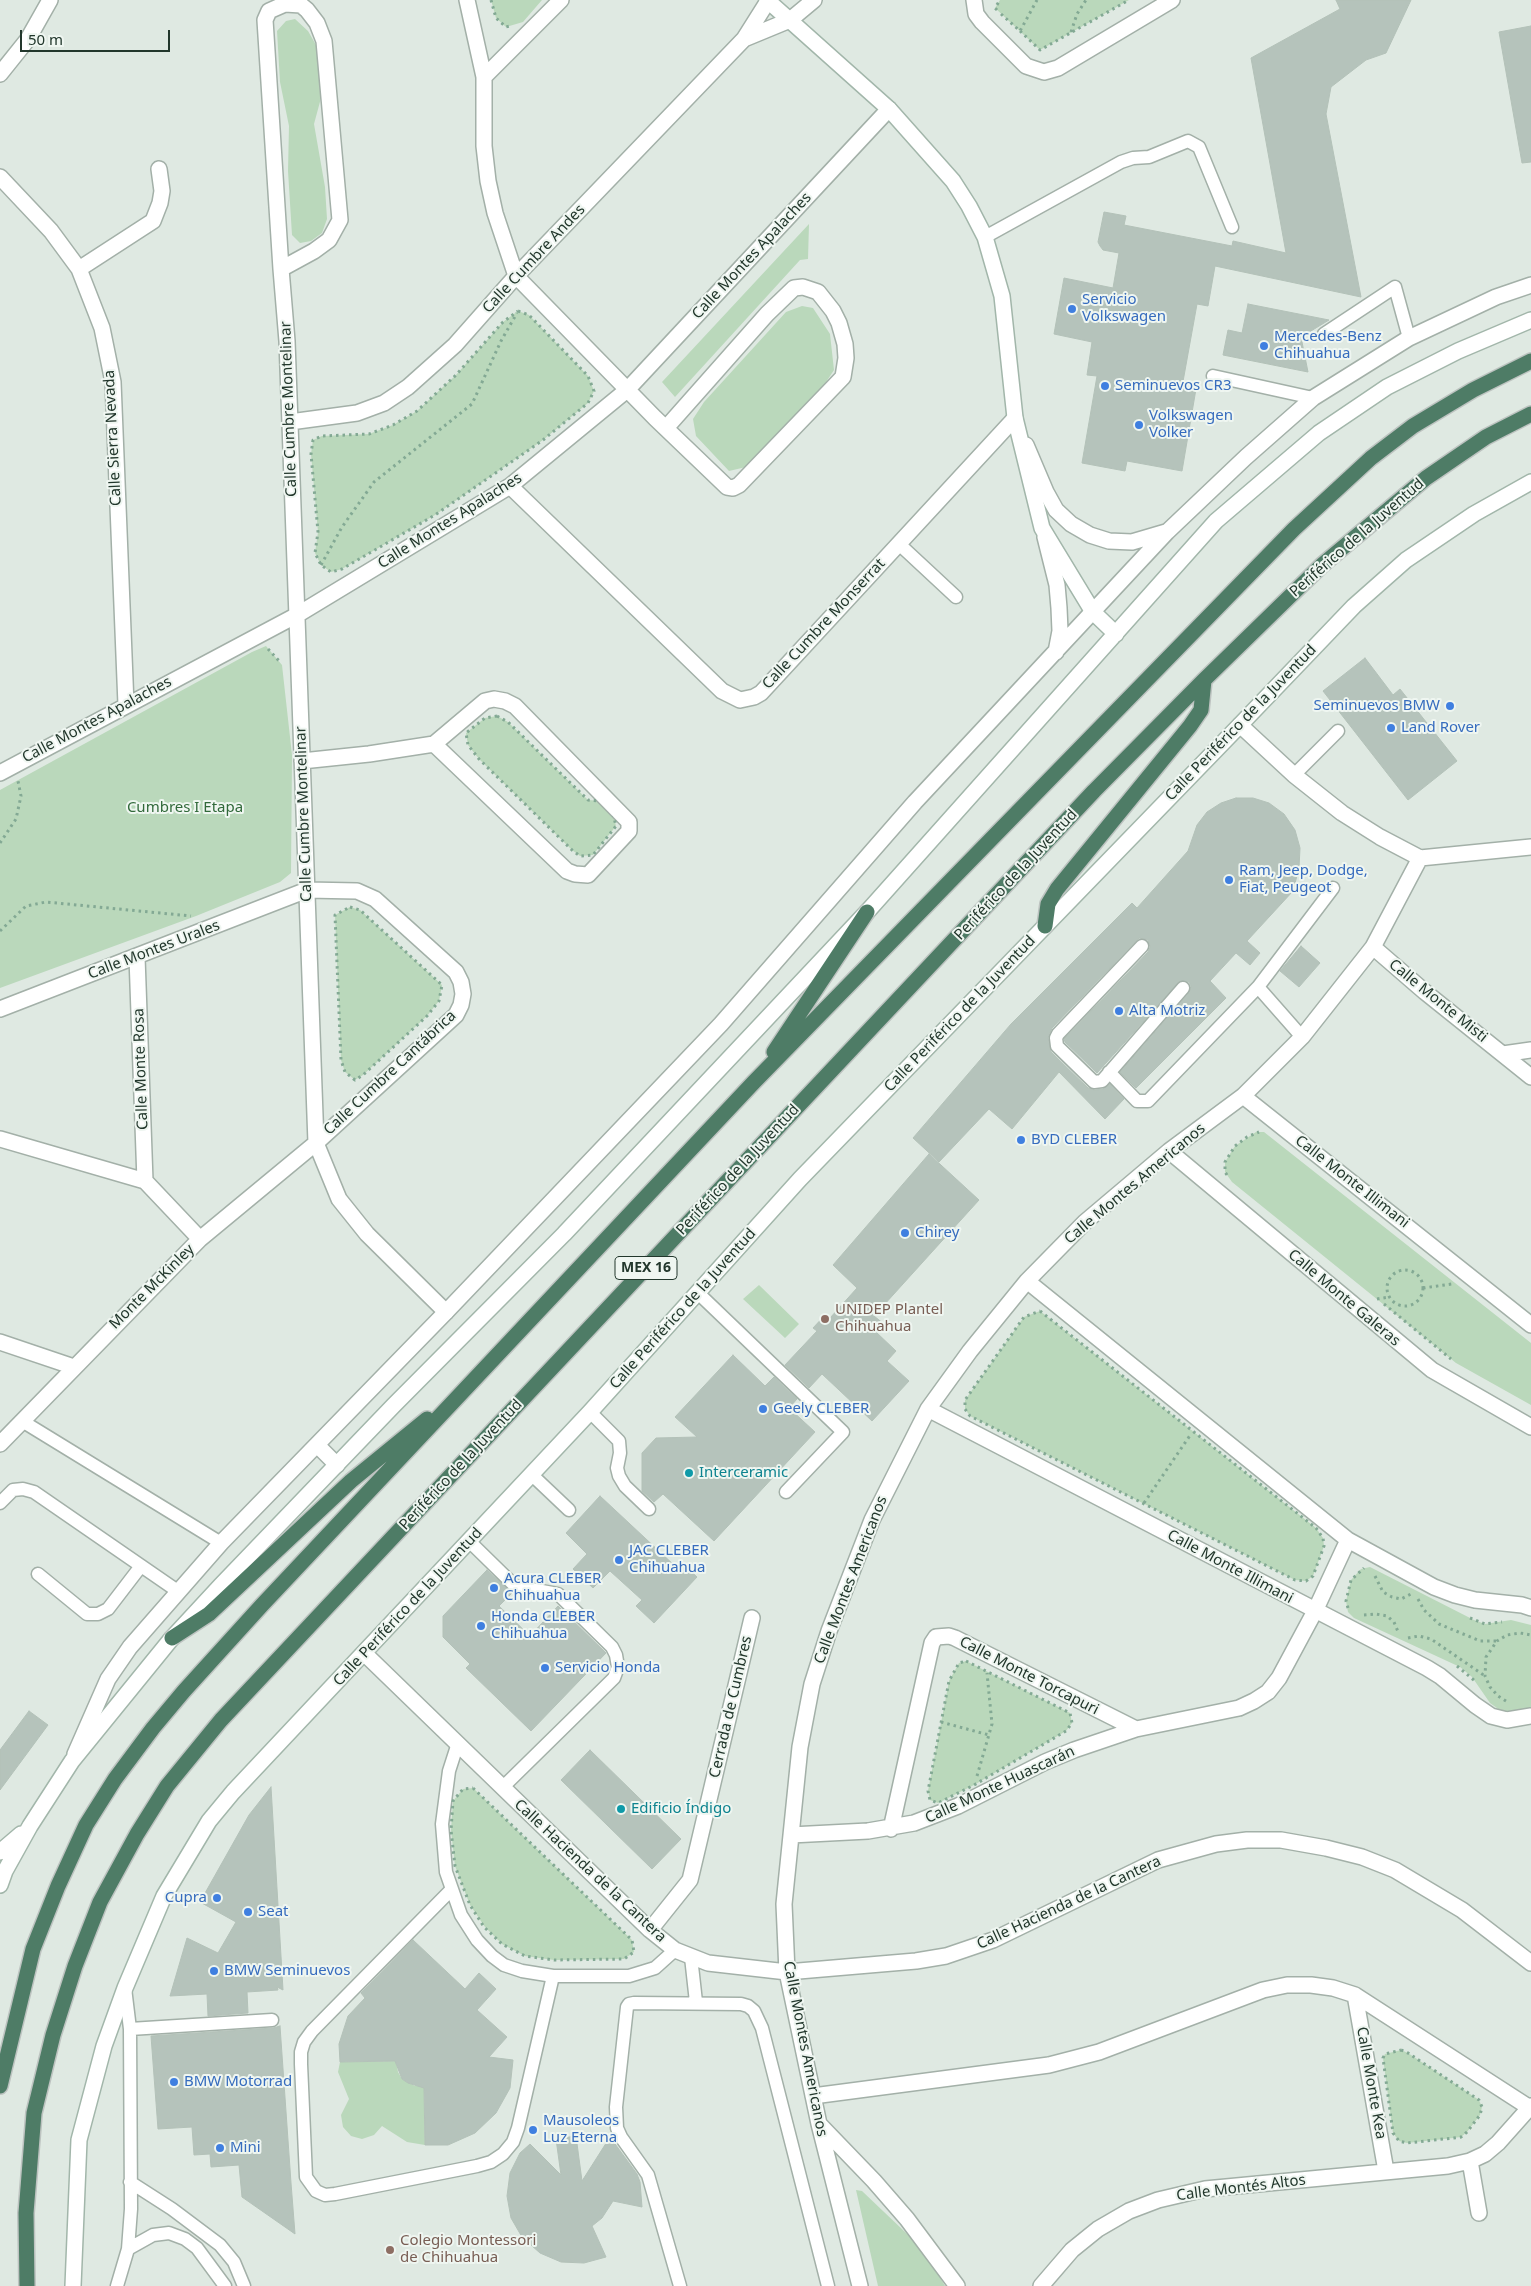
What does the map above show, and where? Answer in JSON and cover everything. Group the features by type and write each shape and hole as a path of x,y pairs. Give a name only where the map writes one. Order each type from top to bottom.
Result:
{"highway":[{"name":"MEX 16","path":"0,2086 33,1949 58,1886 86,1825 115,1779 153,1728 262,1605 754,1082 1294,529 1371,458 1413,426 1473,390 1531,361"},
{"name":"Periférico de la Juventud","path":"27,2286 26,2213 34,2113 53,2035 75,1966 100,1902 137,1834 167,1786 221,1720 1074,813 1204,680 1322,565 1426,478 1486,437 1531,414"},
{"path":"1045,926 1048,904 1057,890 1201,710 1204,680"},
{"path":"754,1082 867,912"},
{"path":"172,1638 208,1614 351,1481 476,1379"}],"street":[{"path":"0,74 28,39 50,0"},
{"path":"467,0 484,77 484,146 488,181 495,213 516,276 627,390 666,428 727,487 733,488 739,485 842,377 846,358 845,344 833,311 818,292 803,287 794,288 766,314 666,428"},
{"path":"484,77 561,0"},
{"path":"768,0 889,109 953,181 985,237 1002,296 1015,418 1057,585 1060,631 1056,652"},
{"name":"Calle Cumbre Andes","path":"290,422 357,413 384,403 408,387 455,345 516,276 744,39 768,0"},
{"name":"Calle Cumbre Andes","path":"744,39 790,20 814,0"},
{"path":"974,0 976,14 982,22 1026,66 1044,72 1058,68 1172,0"},
{"name":"Calle Cumbre Montelinar","path":"281,269 314,251 329,240 340,220 324,41 317,23 307,10 294,4 276,7 269,11 265,20 281,269 287,341 316,1142 338,1199 367,1234 446,1312"},
{"name":"Calle Montes Apalaches","path":"0,773 297,616 510,486 627,390 889,109"},
{"path":"79,269 153,221 160,203 162,191 159,169"},
{"name":"Calle Sierra Nevada","path":"0,177 50,231 79,269 102,328 113,382 126,705"},
{"path":"72,1761 108,1679 130,1647 221,1543 446,1312 721,1024 915,802 1168,532 1246,457 1313,398 1409,338 1496,296 1531,285"},
{"path":"0,1886 5,1871 30,1826 72,1761 172,1638 336,1465 564,1234 867,912 1216,522 1319,433 1387,387 1458,351 1531,320"},
{"path":"1015,418 1046,492 1056,510 1071,524 1090,535 1109,541 1132,542 1168,532"},
{"name":"Calle Cumbre Monserrat","path":"510,486 722,691 740,700 754,697 761,693 1015,418"},
{"name":"Calle Periférico de la Juventud","path":"73,2286 79,2140 104,2046 125,1988 164,1896 208,1822 590,1412 800,1179 1354,606 1406,560 1474,514 1531,482"},
{"path":"1042,528 1093,612 1116,634"},
{"path":"302,761 369,754 434,744 485,701 494,699 505,701 515,706 629,822 629,831 588,875 567,871 434,744"},
{"path":"1240,725 1294,775 1342,813 1380,838 1420,858 1531,847"},
{"name":"Calle Montes Americanos","path":"860,2286 819,2124 787,1972 784,1904 800,1747 815,1675 829,1631 872,1520 928,1409 970,1351 1027,1281 1085,1222 1169,1151 1243,1096 1302,1036 1373,947 1420,858"},
{"name":"Calle Montes Urales","path":"0,1009 307,890"},
{"name":"Calle Cumbre Cantábrica","path":"307,890 357,891 375,899 456,972 463,994 461,1005 456,1015 316,1142"},
{"name":"Calle Monte Misti","path":"1373,947 1425,992 1531,1077"},
{"name":"Calle Monte Rosa","path":"137,957 145,1181"},
{"path":"1503,1054 1531,1050"},
{"name":"Calle Monte Illimani","path":"1243,1096 1531,1325"},
{"path":"0,1139 145,1181 200,1240"},
{"name":"Monte McKinley","path":"0,1444 200,1240 316,1142"},
{"name":"Calle Monte Galeras","path":"1169,1151 1432,1370 1531,1427"},
{"path":"1027,1281 1348,1540 1434,1587 1455,1595 1475,1600 1522,1605 1531,1608"},
{"path":"0,1342 74,1367"},
{"name":"Calle Monte Illimani","path":"928,1409 1315,1612 1434,1672 1491,1716 1506,1720 1531,1716"},
{"path":"317,1445 336,1465"},
{"name":"Calle Monte Huascarán","path":"791,1835 891,1829 936,1816 1045,1762 1136,1729 1230,1710 1254,1701 1268,1692 1279,1678 1315,1612 1348,1540"},
{"name":"Cerrada de Cumbres","path":"650,1930 690,1880 752,1618"},
{"name":"Calle Monte Torcapuri","path":"891,1829 932,1643 936,1637 949,1636 955,1638 1136,1729"},
{"name":"Calle Hacienda de la Cantera","path":"365,1654 650,1930 676,1950 691,1957 724,1965 787,1972 916,1961 961,1952 1014,1931 1158,1860 1216,1844 1247,1840 1281,1840 1362,1857 1395,1870 1462,1910 1531,1963"},
{"path":"0,1852 30,1826"},
{"path":"813,2096 1017,2070 1075,2059 1128,2042 1238,1998 1287,1985 1312,1985 1333,1988 1355,1996 1530,2107"},
{"name":"Calle Monte Kea","path":"1355,1996 1386,2171"},
{"name":"Calle Montés Altos","path":"1041,2286 1072,2250 1098,2229 1129,2211 1158,2200 1205,2190 1448,2166 1470,2161 1485,2154 1498,2143 1530,2107"},
{"path":"819,2124 874,2180 907,2218 957,2286"},
{"path":"1470,2161 1478,2213"}],"lane":[{"path":"985,237 1121,162 1133,158 1149,157 1188,141 1192,141 1200,147 1232,227"},
{"path":"1324,334 1395,287 1409,338"},
{"path":"1212,376 1313,398"},
{"path":"899,544 956,597"},
{"path":"1294,775 1338,731"},
{"path":"1109,1072 1129,1094 1140,1102 1148,1101 1258,988 1333,888"},
{"path":"1142,946 1056,1038 1057,1046 1094,1082 1102,1081 1183,988"},
{"path":"1258,988 1302,1036"},
{"path":"698,1293 843,1432 786,1492"},
{"path":"590,1412 618,1440 620,1452 616,1468 619,1476 625,1486 649,1509"},
{"path":"22,1421 221,1543"},
{"path":"531,1474 569,1510"},
{"path":"0,1502 13,1490 23,1488 34,1492 178,1592"},
{"path":"469,1541 515,1586 558,1594 612,1647 616,1655 618,1668 614,1678 503,1787"},
{"path":"38,1574 87,1614 98,1614 108,1609 141,1566"},
{"path":"458,1743 450,1771 442,1824 446,1872 461,1916 477,1940 492,1956 504,1965 522,1971 553,1976 629,1976 655,1968 676,1950"},
{"path":"452,1889 304,2042 301,2052 301,2064 306,2177 316,2192 325,2195 334,2194 477,2166 491,2162 503,2154 513,2142 518,2128 553,1976"},
{"path":"691,1957 696,2002"},
{"path":"117,2286 128,2249 132,2209 130,2182 130,2029 125,1988"},
{"path":"680,2286 648,2174 621,2137 617,2128 616,2107 629,2004 696,2002 741,2004 748,2006 758,2018 828,2286"},
{"path":"130,2029 272,2020"},
{"path":"130,2182 172,2209 220,2245 234,2262 244,2286"},
{"path":"128,2249 152,2235 169,2233 185,2239 197,2248 225,2286"}],"path":[{"path":"491,0 496,18 506,27"},
{"path":"1000,0 995,8 1040,50 1129,0"},
{"path":"1020,31 1037,0"},
{"path":"1070,32 1077,14 1086,0"},
{"path":"320,565 342,527 374,482 472,404 501,341 518,310"},
{"path":"518,310 529,315 588,376 594,391 588,404 543,440 434,515 342,568 331,572 320,565 315,553 318,532 311,454 313,440 322,436 369,434 393,425 417,411 456,375 504,322 518,310"},
{"path":"266,646 282,665"},
{"path":"497,716 508,722 588,800 601,801 612,809 616,826 593,855 580,856 572,850 478,759 468,745 466,733 485,718 497,716"},
{"path":"12,784 27,776"},
{"path":"0,842 16,818 21,796 18,781"},
{"path":"0,931 26,906 46,902 196,916"},
{"path":"350,907 360,910 442,985 439,1001 427,1016 363,1075 355,1080 345,1072 340,1060 335,915 350,907"},
{"path":"1228,1177 1224,1172 1225,1162 1235,1146 1256,1132 1264,1132"},
{"path":"1404,1269 1416,1272 1423,1288 1419,1299 1410,1306 1398,1305 1389,1297 1388,1279 1404,1269"},
{"path":"1423,1288 1456,1283 1448,1277"},
{"path":"1369,1293 1456,1363"},
{"path":"1377,1299 1389,1297"},
{"path":"1040,1311 1193,1431 1316,1528 1324,1546 1313,1576 1306,1581 1295,1580 970,1416 965,1409 965,1400 1024,1317 1040,1311"},
{"path":"1144,1503 1193,1431"},
{"path":"1373,1568 1383,1592 1401,1599 1411,1596 1415,1590 1424,1610 1439,1624 1480,1640 1497,1641"},
{"path":"1359,1616 1376,1614 1387,1616 1394,1622 1401,1640 1420,1636 1431,1639 1485,1676"},
{"path":"1508,1702 1498,1696 1490,1687 1485,1676 1486,1657 1497,1641 1508,1635 1520,1633 1531,1635"},
{"path":"966,1661 1070,1713 1072,1723 1066,1731 974,1785 938,1802 930,1800 928,1791 941,1722 949,1681 959,1663 966,1661"},
{"path":"974,1785 992,1724 987,1672"},
{"path":"941,1722 989,1735"},
{"path":"473,1788 632,1940 634,1952 624,1959 554,1960 525,1956 502,1944 484,1927 470,1905 455,1866 451,1830 453,1801 463,1789 473,1788"},
{"path":"1401,2050 1408,2053 1479,2100 1482,2107 1480,2115 1461,2137 1406,2143 1399,2141 1393,2133 1383,2066 1385,2054 1393,2051 1401,2050"}],"green space":[{"path":"491,0 542,0 523,22 506,27 496,18"},
{"path":"1000,0 1129,0 1040,50 995,8"},
{"path":"295,19 308,31 320,52 321,98 314,124 325,187 327,219 322,233 311,241 300,243 292,235 288,171 289,126 280,82 277,31 286,21"},
{"path":"809,224 808,259 800,260 675,397 662,382"},
{"path":"802,306 813,308 830,334 834,370 822,388 746,467 729,471 696,436 693,419 704,402 786,312"},
{"path":"518,311 529,315 588,376 594,391 588,403 543,440 435,515 342,569 331,572 321,565 315,553 318,532 311,454 313,440 322,436 369,434 393,425 417,411 456,375 503,322"},
{"name":"Cumbres I Etapa","path":"266,646 282,665 292,755 291,873 280,882 196,916 0,988 0,790"},
{"path":"497,716 508,722 588,800 601,801 612,809 616,826 593,855 580,856 572,850 479,759 468,745 466,733 485,718"},
{"path":"350,907 360,910 442,985 439,1001 427,1016 363,1075 355,1080 345,1072 341,1060 335,915"},
{"path":"1256,1132 1264,1132 1531,1343 1531,1405 1456,1363 1232,1182 1225,1172 1225,1162 1235,1146"},
{"path":"759,1285 799,1324 785,1338 743,1299"},
{"path":"1040,1311 1316,1528 1323,1538 1324,1546 1313,1576 1306,1581 1295,1580 970,1416 965,1409 965,1400 1024,1317"},
{"path":"1370,1567 1485,1624 1511,1620 1531,1625 1531,1711 1513,1713 1501,1711 1490,1703 1472,1677 1460,1667 1354,1618 1348,1612 1346,1601 1351,1580 1361,1569"},
{"path":"966,1661 1070,1713 1072,1723 1066,1731 974,1785 938,1803 930,1800 928,1791 949,1681 959,1663"},
{"path":"473,1788 632,1940 634,1952 624,1959 554,1960 525,1956 502,1944 485,1927 470,1905 455,1866 451,1830 453,1801 463,1789"},
{"path":"1401,2050 1479,2100 1482,2107 1480,2115 1461,2137 1407,2143 1399,2141 1393,2133 1383,2058 1385,2054"},
{"path":"396,2061 398,2072 402,2079 415,2086 424,2085 425,2145 407,2142 382,2126 374,2135 362,2139 351,2136 343,2127 341,2115 349,2099 338,2072 340,2062"},
{"path":"856,2190 862,2191 925,2251 945,2286 878,2286"}],"building":[{"path":"1336,0 1411,0 1386,53 1366,60 1331,87 1326,114 1361,297 1215,266 1208,306 1197,304 1182,387 1196,389 1182,471 1127,461 1125,471 1082,463 1097,376 1087,375 1092,342 1054,334 1064,278 1113,288 1119,253 1103,250 1098,242 1104,212 1126,216 1124,225 1232,246 1233,241 1286,253 1251,58 1340,9"},
{"path":"1531,26 1531,162 1522,163 1499,32"},
{"name":"Mercedes-Benz Chihuahua","path":"1248,304 1329,320 1301,337 1308,372 1223,355 1228,330 1242,333"},
{"name":"Land Rover","path":"1365,658 1393,695 1400,689 1457,761 1408,800 1323,691"},
{"path":"1236,798 1253,798 1269,803 1284,814 1295,830 1300,848 1299,868 1293,891 1247,941 1260,953 1250,965 1236,953 1210,981 1226,998 1136,1088 1120,1072 1189,993 1191,986 1189,982 1180,981 1097,1073 1064,1039 1148,952 1150,947 1148,940 1139,938 1052,1028 1048,1038 1051,1052 1088,1088 1095,1090 1103,1089 1110,1084 1124,1099 1105,1119 1059,1072 1012,1129 989,1109 939,1162 913,1138 1011,1024 1132,903 1137,908 1188,851 1197,825 1207,812 1221,803"},
{"path":"1301,946 1320,963 1299,987 1280,971"},
{"path":"929,1154 979,1200 874,1316 884,1324 876,1332 896,1351 887,1361 909,1381 872,1421 822,1374 809,1388 785,1365 817,1331 813,1328 826,1314 830,1318 857,1288 833,1265"},
{"path":"733,1355 765,1386 774,1377 797,1399 789,1408 815,1432 714,1541 663,1494 654,1502 642,1491 642,1453 656,1438 697,1437 675,1417"},
{"path":"600,1496 675,1566 680,1561 697,1577 654,1623 636,1606 642,1600 610,1571 593,1588 573,1569 587,1554 566,1533"},
{"path":"487,1570 512,1593 499,1606 530,1636 558,1606 606,1653 531,1731 466,1668 470,1664 443,1637 443,1616"},
{"path":"29,1711 48,1725 0,1790 0,1750"},
{"name":"Edificio Índigo","path":"590,1750 681,1839 652,1869 561,1780"},
{"name":"Seat","path":"271,1787 283,1990 277,1987 278,1990 247,1992 248,2013 208,2016 207,1994 170,1996 187,1938 218,1953 236,1922 200,1902 249,1815"},
{"path":"413,1940 465,1989 479,1973 496,1989 477,2010 507,2037 489,2057 513,2060 510,2088 496,2113 475,2133 448,2145 425,2145 424,2088 402,2079 395,2061 340,2062 339,2044 348,2016 365,1998 361,1993"},
{"path":"280,2026 295,2234 242,2197 239,2165 211,2167 210,2154 194,2155 192,2127 158,2129 151,2036"},
{"path":"576,2136 582,2181 610,2137 637,2174 640,2182 642,2207 613,2201 602,2218 592,2226 606,2257 584,2263 561,2262 540,2253 522,2237 511,2218 507,2196 510,2173 520,2153 530,2144 561,2175 556,2139"}],"place":[{"name":"Servicio Volkswagen","path":"1072,309"},
{"name":"Mercedes-Benz Chihuahua","path":"1264,346"},
{"name":"Seminuevos CR3","path":"1105,386"},
{"name":"Volkswagen Volker","path":"1139,425"},
{"name":"Seminuevos BMW","path":"1450,706"},
{"name":"Land Rover","path":"1391,728"},
{"name":"Ram, Jeep, Dodge, Fiat, Peugeot","path":"1229,880"},
{"name":"Alta Motriz","path":"1119,1011"},
{"name":"BYD CLEBER","path":"1021,1140"},
{"name":"Chirey","path":"905,1233"},
{"name":"UNIDEP Plantel Chihuahua","path":"825,1319"},
{"name":"Geely CLEBER","path":"763,1409"},
{"name":"Interceramic","path":"689,1473"},
{"name":"JAC CLEBER Chihuahua","path":"619,1560"},
{"name":"Acura CLEBER Chihuahua","path":"494,1588"},
{"name":"Honda CLEBER Chihuahua","path":"481,1626"},
{"name":"Servicio Honda","path":"545,1668"},
{"name":"Edificio Índigo","path":"621,1809"},
{"name":"Cupra","path":"217,1898"},
{"name":"Seat","path":"248,1912"},
{"name":"BMW Seminuevos","path":"214,1971"},
{"name":"BMW Motorrad","path":"174,2082"},
{"name":"Mausoleos Luz Eterna","path":"533,2130"},
{"name":"Mini","path":"220,2148"},
{"name":"Colegio Montessori de Chihuahua","path":"390,2250"}]}
